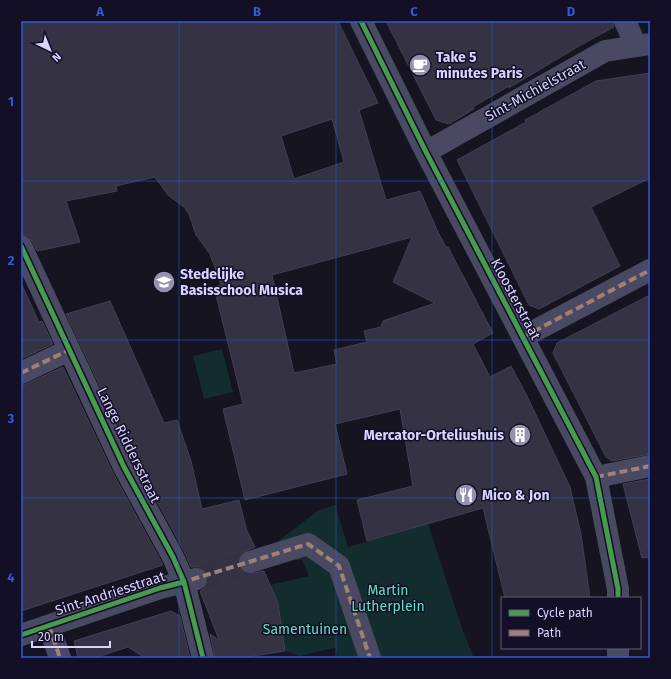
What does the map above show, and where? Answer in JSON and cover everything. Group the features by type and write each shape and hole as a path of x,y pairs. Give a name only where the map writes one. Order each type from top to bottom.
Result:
{"street":[{"name":"Kloosterstraat","path":"361,21 426,152 596,477 618,590 618,597"},
{"path":"625,21 643,45"},
{"name":"Sint-Michielstraat","path":"426,152 605,51 643,45"},
{"name":"Lange Riddersstraat","path":"21,246 124,467 173,557 190,580 203,658"},
{"path":"523,337 650,270"},
{"path":"21,373 70,350"},
{"path":"596,477 650,466"},
{"path":"250,562 308,544 339,566 370,658"},
{"name":"Sint-Andriesstraat","path":"21,635 160,588 190,580"},
{"path":"49,626 60,658"}],"green space":[{"path":"222,349 233,392 204,399 193,356"},
{"name":"Martin Lutherplein","path":"335,505 348,547 428,524 463,631 474,658 339,658 335,648 299,656 285,651 279,605 270,585 309,576 302,560 279,560 273,545 319,510"}],"building":[{"path":"21,21 338,21 378,103 359,110 386,200 420,191 437,230 446,247 448,247 493,333 473,344 490,377 511,366 527,396 570,487 581,534 590,597 505,597 483,508 367,541 357,500 413,486 400,409 335,424 347,474 245,500 223,409 243,404 214,287 221,285 210,254 196,235 189,214 185,208 168,195 155,177 116,186 117,191 66,201 80,242 37,251 28,236 21,234","holes":["332,119 344,162 294,179 281,136","412,237 393,282 435,303 383,321 381,327 364,331 367,342 334,350 337,364 294,373 272,275"]},
{"path":"386,21 613,21 614,27 509,88 509,86 473,107 474,109 449,124 436,120"},
{"path":"650,73 650,178 591,207 620,266 539,309 529,305 457,160 596,81"},
{"path":"21,283 39,322 42,321 53,344 21,359"},
{"path":"650,295 650,454 612,461 606,457 553,353 557,343"},
{"path":"110,301 164,423 177,420 191,461 202,509 239,500 247,531 255,547 241,553 238,559 238,565 241,571 248,574 264,571 278,603 285,651 247,657 249,658 215,658 210,634 219,640 200,591 205,588 208,583 208,576 205,570 200,567 191,567 184,551 135,461 66,314"},
{"path":"63,367 113,473 163,565 21,611 21,385"},
{"path":"650,479 650,557 642,558 623,484"},
{"path":"171,611 180,616 190,658 145,658 128,647 94,658 78,658 74,641"}],"tunnel":[{"path":"196,579 250,562"}],"marked path":[{"path":"523,337 650,270"},
{"path":"21,373 69,350"},
{"path":"596,477 650,466"},
{"path":"180,583 308,544 339,566 370,658"},
{"path":"49,626 60,658"}],"cycle path":[{"path":"361,21 426,152 596,477 618,589 618,597"},
{"path":"21,246 124,467 173,557 184,582 203,658"},
{"path":"21,635 160,588 184,582"}],"place":[{"name":"Take 5 minutes Paris","path":"420,65"},
{"name":"Stedelijke Basisschool Musica","path":"164,282"},
{"name":"Mercator-Orteliushuis","path":"520,435"},
{"name":"Mico & Jon","path":"466,495"}],"park label":[{"name":"Samentuinen","path":"305,629"}]}
